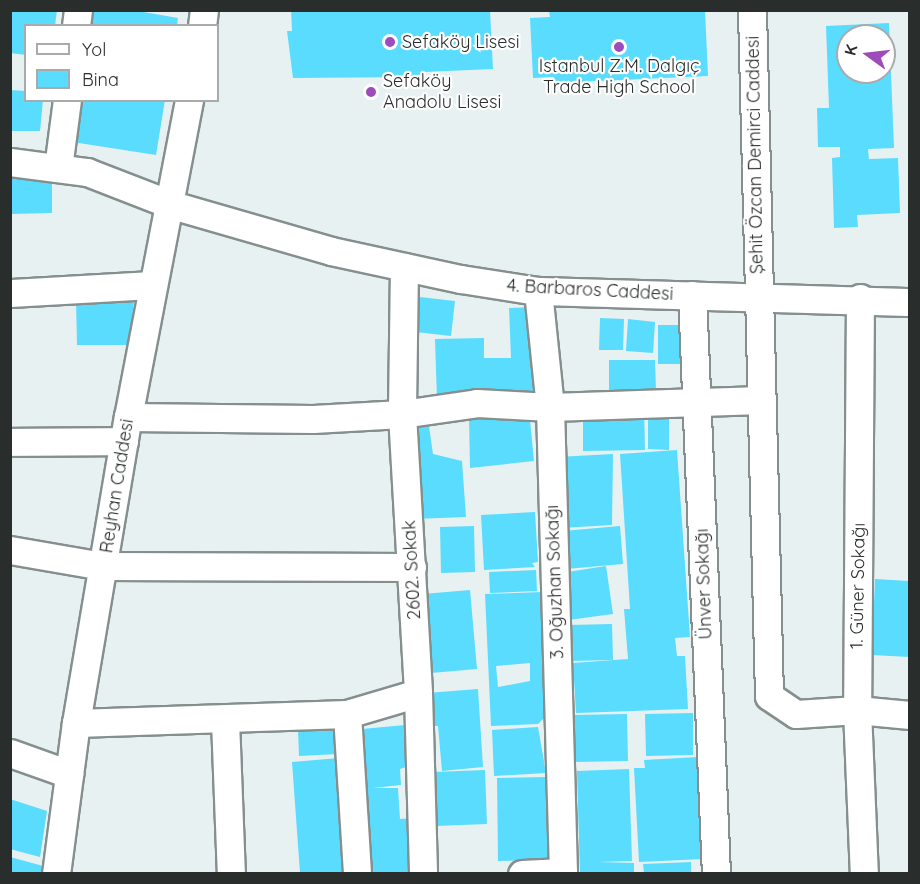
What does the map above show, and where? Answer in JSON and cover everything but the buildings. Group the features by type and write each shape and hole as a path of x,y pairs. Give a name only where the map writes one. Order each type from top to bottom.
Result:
{"street":[{"name":"Şehit Özcan Demirci Caddesi","path":"752,10 769,696 796,714 857,710"},
{"path":"58,168 67,102"},
{"name":"Reyhan Caddesi","path":"57,873 76,723 126,429 152,285 172,205 189,102"},
{"name":"4. Barbaros Caddesi","path":"10,162 87,172 172,205 330,251 538,291 759,299 861,298 909,302"},
{"name":"2602. Sokak","path":"404,267 402,414 418,693 423,873"},
{"path":"10,292 152,285"},
{"name":"3. Oğuzhan Sokağı","path":"538,291 550,407 563,873"},
{"name":"Ünver Sokağı","path":"692,295 716,873"},
{"name":"1. Güner Sokağı","path":"861,298 857,710 864,873"},
{"path":"10,442 126,429 402,414 477,404 550,407 762,400"},
{"path":"10,550 104,566 412,567"},
{"path":"76,723 225,720 347,714 418,693"},
{"path":"857,710 909,715"},
{"path":"347,714 357,873"},
{"path":"225,720 231,873"},
{"path":"10,753 69,774"},
{"path":"522,873 563,873"}],"place":[{"name":"Sefaköy Lisesi","path":"390,42"},
{"name":"Istanbul Z.M. Dalgıç Trade High School","path":"619,47"},
{"name":"Sefaköy Anadolu Lisesi","path":"371,92"}]}
